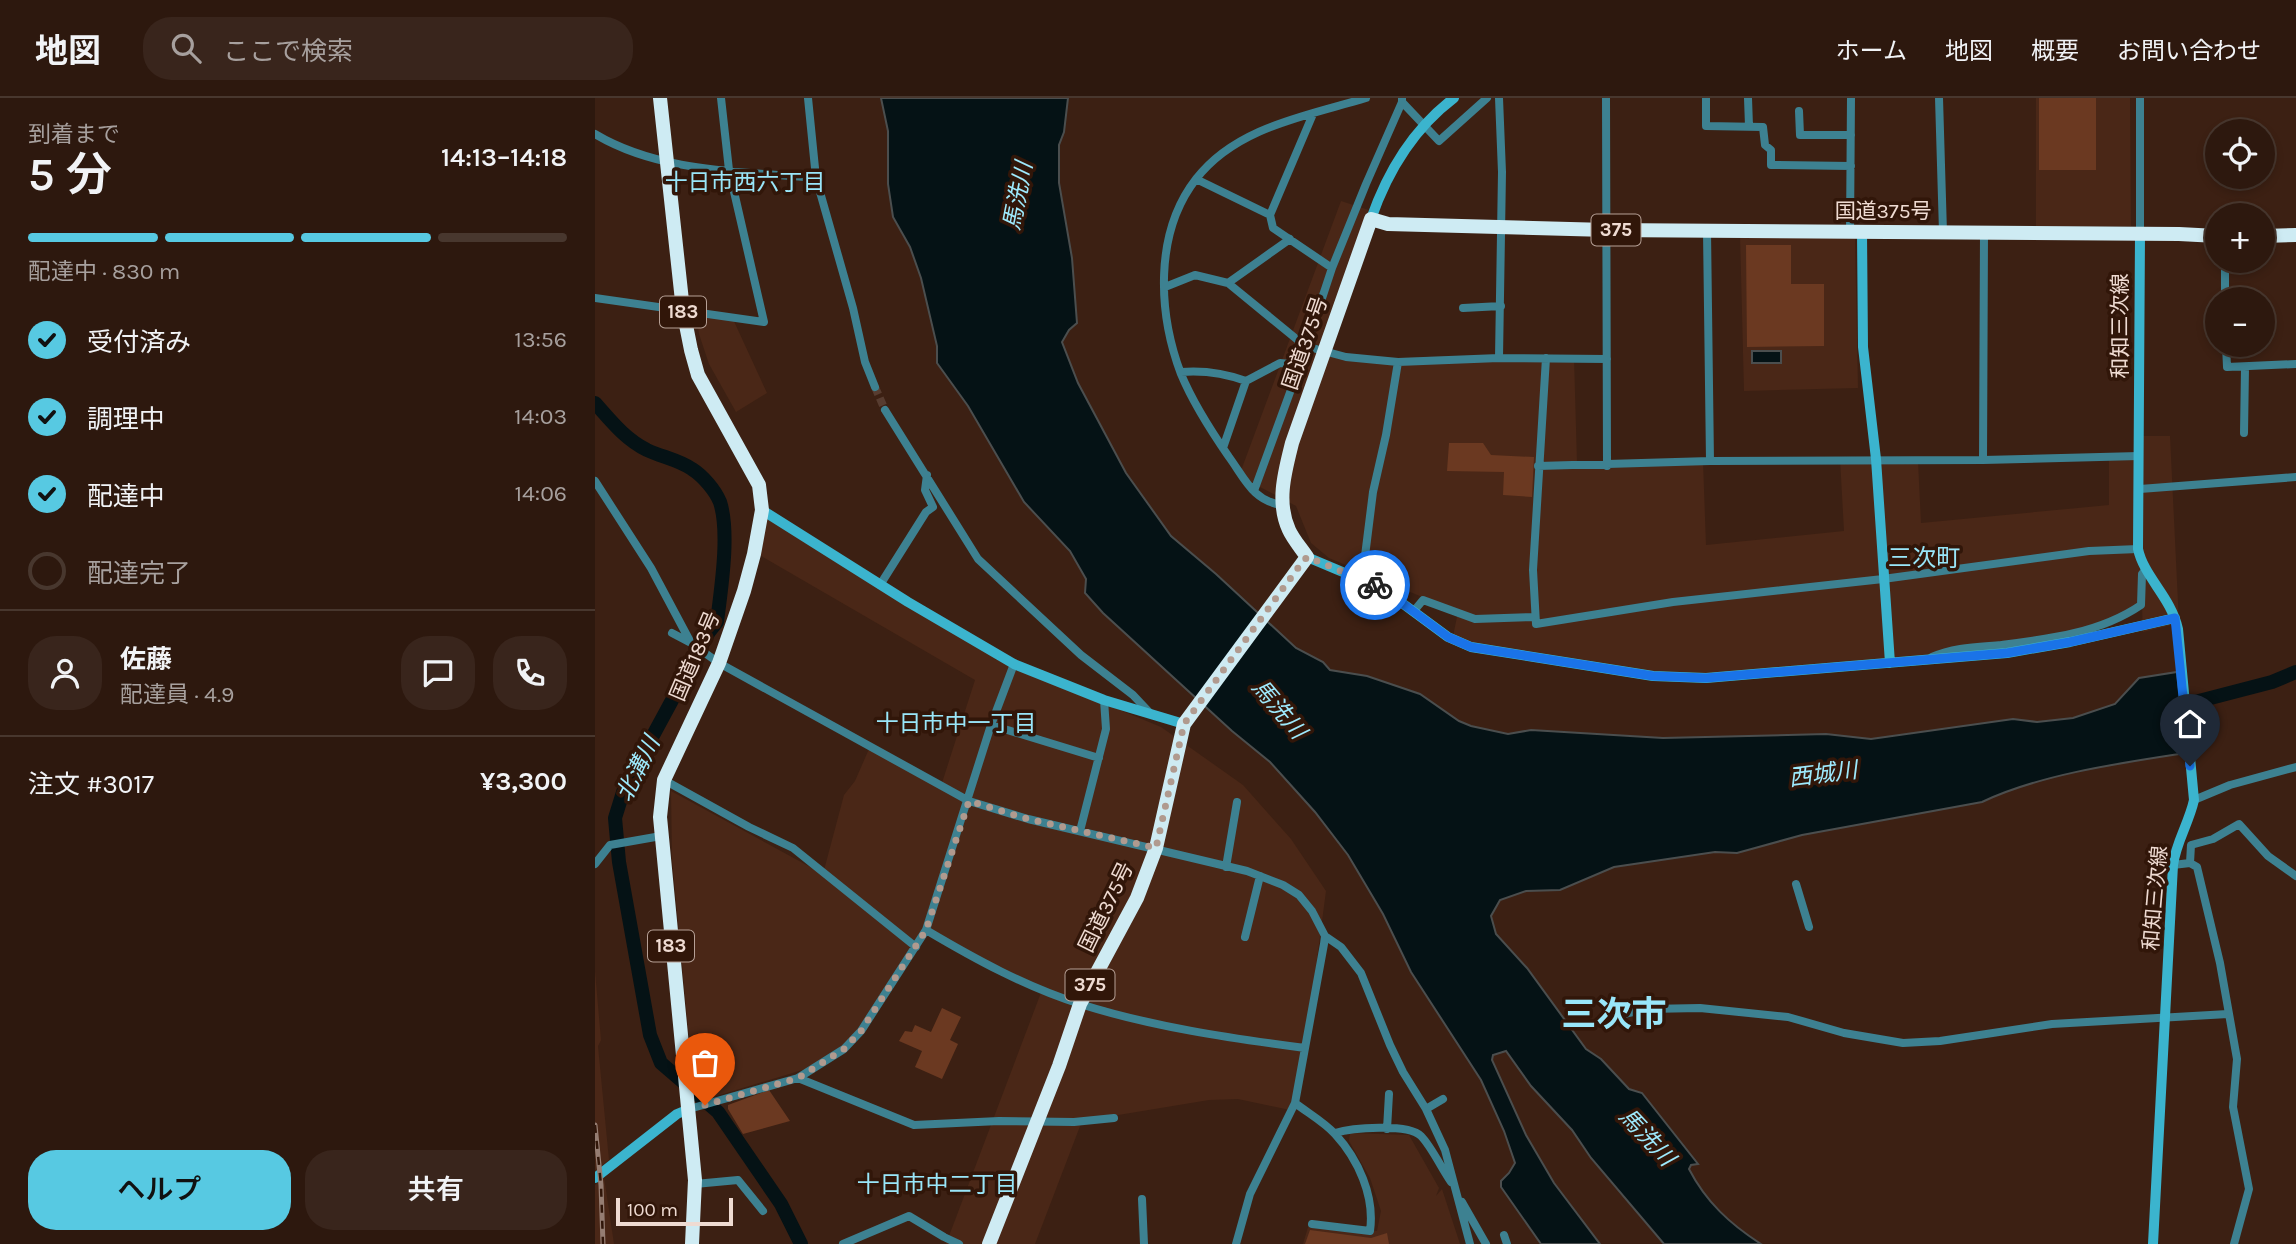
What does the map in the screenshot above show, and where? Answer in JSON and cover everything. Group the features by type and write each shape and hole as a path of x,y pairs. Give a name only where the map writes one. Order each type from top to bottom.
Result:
{"highway":[{"name":"国道183号","path":"660,98 683,310 698,375 759,485 762,510 744,592 719,663 664,779 660,817 695,1184 692,1244"},
{"name":"国道375号","path":"989,1244 1035,1121 1059,1066 1080,1004 1137,898 1156,848 1184,724 1303,562 1282,505 1284,475 1292,443 1371,219 1388,224 1501,228 2205,236"},
{"path":"2275,236 2296,236"}],"street":[{"path":"595,298 764,322 729,170 721,98"},
{"path":"808,98 816,178 874,387"},
{"path":"1282,505 1267,503 1254,491 1223,448 1192,397 1181,372 1166,312 1164,287 1167,238 1182,201 1196,179 1215,159 1237,142 1262,130 1366,98"},
{"path":"1371,219 1390,171 1425,124 1454,98"},
{"path":"1254,491 1332,268 1402,100 1439,141 1487,98"},
{"path":"1499,98 1502,172 1499,358"},
{"path":"1606,98 1607,466"},
{"path":"1706,98 1706,126 1763,127 1765,145 1771,150 1771,165 1851,166"},
{"path":"1748,98 1749,126"},
{"path":"1851,98 1851,166 1863,347 1876,459 1890,663"},
{"path":"1939,98 1943,232"},
{"path":"2140,98 2140,234"},
{"path":"1799,111 1800,135 1851,135"},
{"path":"1314,114 1270,215 1273,228 1332,268"},
{"path":"595,134 608,142 667,162 816,178"},
{"path":"1196,179 1270,215"},
{"path":"1707,231 1710,461"},
{"path":"1983,460 1984,233"},
{"name":"和知三次線","path":"2140,234 2139,549 2146,569 2165,595 2175,618 2194,800 2191,814 2175,848 2173,865 2153,1244"},
{"path":"1228,283 1290,239"},
{"path":"1164,287 1195,275 1228,283 1305,346 1346,358 1398,362 1499,358 1607,359"},
{"path":"1463,309 1501,306"},
{"path":"2227,357 2227,367 2296,364"},
{"path":"1546,358 1533,570 1536,624 1678,601 1883,579 2089,551 2139,549"},
{"path":"1362,580 1373,492 1398,362"},
{"path":"1223,448 1247,381 1280,363 1300,365"},
{"path":"2244,433 2245,368"},
{"path":"1181,372 1213,371 1247,381"},
{"path":"885,410 978,559 1081,655 1133,695 1149,712"},
{"path":"1538,466 1710,461 1983,460 2139,456"},
{"path":"880,585 926,512 933,507 925,490 927,475"},
{"path":"2140,489 2296,477"},
{"path":"595,483 651,568 693,645"},
{"path":"762,510 880,585 1014,664 1104,699 1184,724"},
{"path":"1303,562 1383,589 1448,637 1471,647 1653,676 1706,678 1768,674 2007,653 2175,618"},
{"path":"1927,660 1947,650 2004,644 2093,629 2127,615 2141,605 2142,574 2146,569"},
{"path":"1413,612 1423,600 1475,619 1534,617"},
{"path":"672,633 719,663 969,801 1260,876 1299,895 1312,911 1325,936 1341,947 1361,973 1389,1045 1426,1109 1445,1150 1470,1244"},
{"path":"595,1178 677,1114 798,1078 844,1049 861,1031 926,930 991,725 1014,664"},
{"path":"1080,831 1107,729 1104,699"},
{"path":"991,725 1099,758"},
{"path":"2194,800 2230,785 2296,767"},
{"path":"664,779 749,827 793,848 916,947"},
{"path":"1226,867 1237,802"},
{"path":"2190,863 2192,845 2213,839 2239,824 2269,856 2296,876"},
{"path":"595,864 610,845 661,835"},
{"path":"2173,865 2190,863 2197,867 2220,963 2237,1059 2233,1107 2249,1189 2234,1244"},
{"path":"1245,937 1260,876"},
{"path":"1796,884 1809,927"},
{"path":"926,930 971,957 1048,993 1080,1004 1180,1030 1305,1048"},
{"path":"1237,1244 1250,1194 1295,1103 1325,936"},
{"path":"1619,1015 1648,1009 1700,1009 1775,1016 1844,1033 1903,1043 1940,1041 2052,1024 2228,1014"},
{"path":"798,1078 914,1125 1074,1122 1114,1118"},
{"path":"1387,1129 1389,1094"},
{"path":"1426,1109 1443,1099"},
{"path":"1295,1103 1335,1133 1356,1165 1369,1197 1370,1231 1312,1224"},
{"path":"1335,1133 1349,1129 1387,1129 1409,1130 1420,1134 1486,1244"},
{"path":"695,1184 738,1180 763,1211"},
{"path":"1142,1199 1143,1244"},
{"path":"843,1244 909,1216 959,1244"}],"shaded area":[{"path":"2036,98 2130,98 2131,226 2036,226"},
{"path":"2039,98 2096,98 2096,170 2039,170"},
{"path":"1341,201 1375,212 1325,352 1372,359 1451,356 1574,357 1577,463 1703,461 1706,545 1844,531 1840,459 1918,461 1921,523 2109,505 2109,459 2143,458 2142,436 2170,436 2179,623 2143,632 2142,607 2110,623 1947,659 1692,679 1452,641 1458,612 1329,558 1311,543 1296,506 1239,476"},
{"path":"1740,235 1855,236 1858,388 1744,391"},
{"path":"1746,245 1791,245 1791,284 1824,284 1824,346 1747,347"},
{"path":"696,312 732,317 767,393 736,412 709,364 699,334"},
{"path":"1449,443 1483,443 1491,455 1534,457 1532,497 1503,495 1504,472 1447,471"},
{"path":"766,515 1011,665 1161,727 1243,785 1291,839 1326,891 1300,1087 1290,1110 1238,1099 1209,1100 1082,1121 1035,1244 946,1244 1042,990 926,933 832,1061 713,1097 693,1081 672,858 671,791 823,874 844,795 855,781 869,749 941,786 975,680 751,550"},
{"path":"595,971 601,1040 598,1046 609,1160 595,1171"},
{"path":"942,1008 961,1017 950,1040 958,1044 942,1079 915,1067 922,1051 899,1041 905,1031 912,1032 915,1025 931,1032"},
{"path":"769,1090 790,1121 743,1134 728,1105"},
{"path":"1350,1133 1409,1135 1439,1188 1436,1196 1442,1189 1460,1244 1303,1244 1309,1224 1377,1231 1381,1211 1370,1178 1349,1141"},
{"path":"604,1177 614,1244 595,1244 595,1185"},
{"path":"1310,1230 1371,1238 1387,1233 1389,1244 1305,1244"}],"water":[{"name":"馬洗川","path":"881,98 1068,98 1064,132 1059,145 1059,183 1072,258 1077,323 1062,342 1078,383 1126,473 1171,536 1296,648 1323,662 1330,670 1367,676 1420,694 1459,721 1508,734 1531,730 1663,738 1826,734 1871,739 2013,719 2037,722 2073,718 2115,704 2139,678 2177,672 2186,753 2055,777 1982,802 1802,835 1737,853 1715,852 1614,867 1560,890 1526,891 1500,900 1491,916 1496,934 1527,968 1586,1049 1601,1059 1629,1089 1642,1093 1698,1164 1691,1165 1689,1169 1711,1202 1729,1220 1761,1244 1664,1244 1591,1158 1572,1130 1531,1086 1506,1051 1493,1055 1492,1060 1526,1135 1554,1183 1600,1244 1541,1244 1501,1187 1501,1181 1515,1163 1481,1080 1411,972 1383,914 1348,855 1315,812 1270,762 1232,731 1103,613 1085,593 1086,579 1070,551 1024,502 968,406 937,363 937,346 921,278 910,247 893,217 888,184 888,131"},
{"path":"1752,351 1781,351 1781,363 1752,363"}],"waterway":[{"name":"北溝川","path":"595,403 639,446 682,463 696,472 712,488 720,502 725,545 717,622 709,632 624,789 615,818 619,862 650,1035 661,1063 718,1112 781,1204 801,1244"},
{"name":"西城川","path":"2172,708 2272,682 2296,672"}],"tunnel":[{"path":"875,387 885,410"}],"railway":[{"path":"595,1125 603,1244"}],"way so far":[{"path":"705,1105 798,1078 844,1049 861,1031 926,930 969,801 1028,819 1156,848 1184,724 1307,557 1375,585"}],"district":[{"name":"十日市西六丁目","path":"745,182"},
{"name":"三次町","path":"1924,558"},
{"name":"十日市中一丁目","path":"956,723"},
{"name":"三次市","path":"1614,1014"},
{"name":"十日市中二丁目","path":"937,1184"}],"route":[{"path":"1375,585 1448,637 1471,647 1653,676 1706,678 1768,674 2007,653 2175,618 2190,766"}]}
